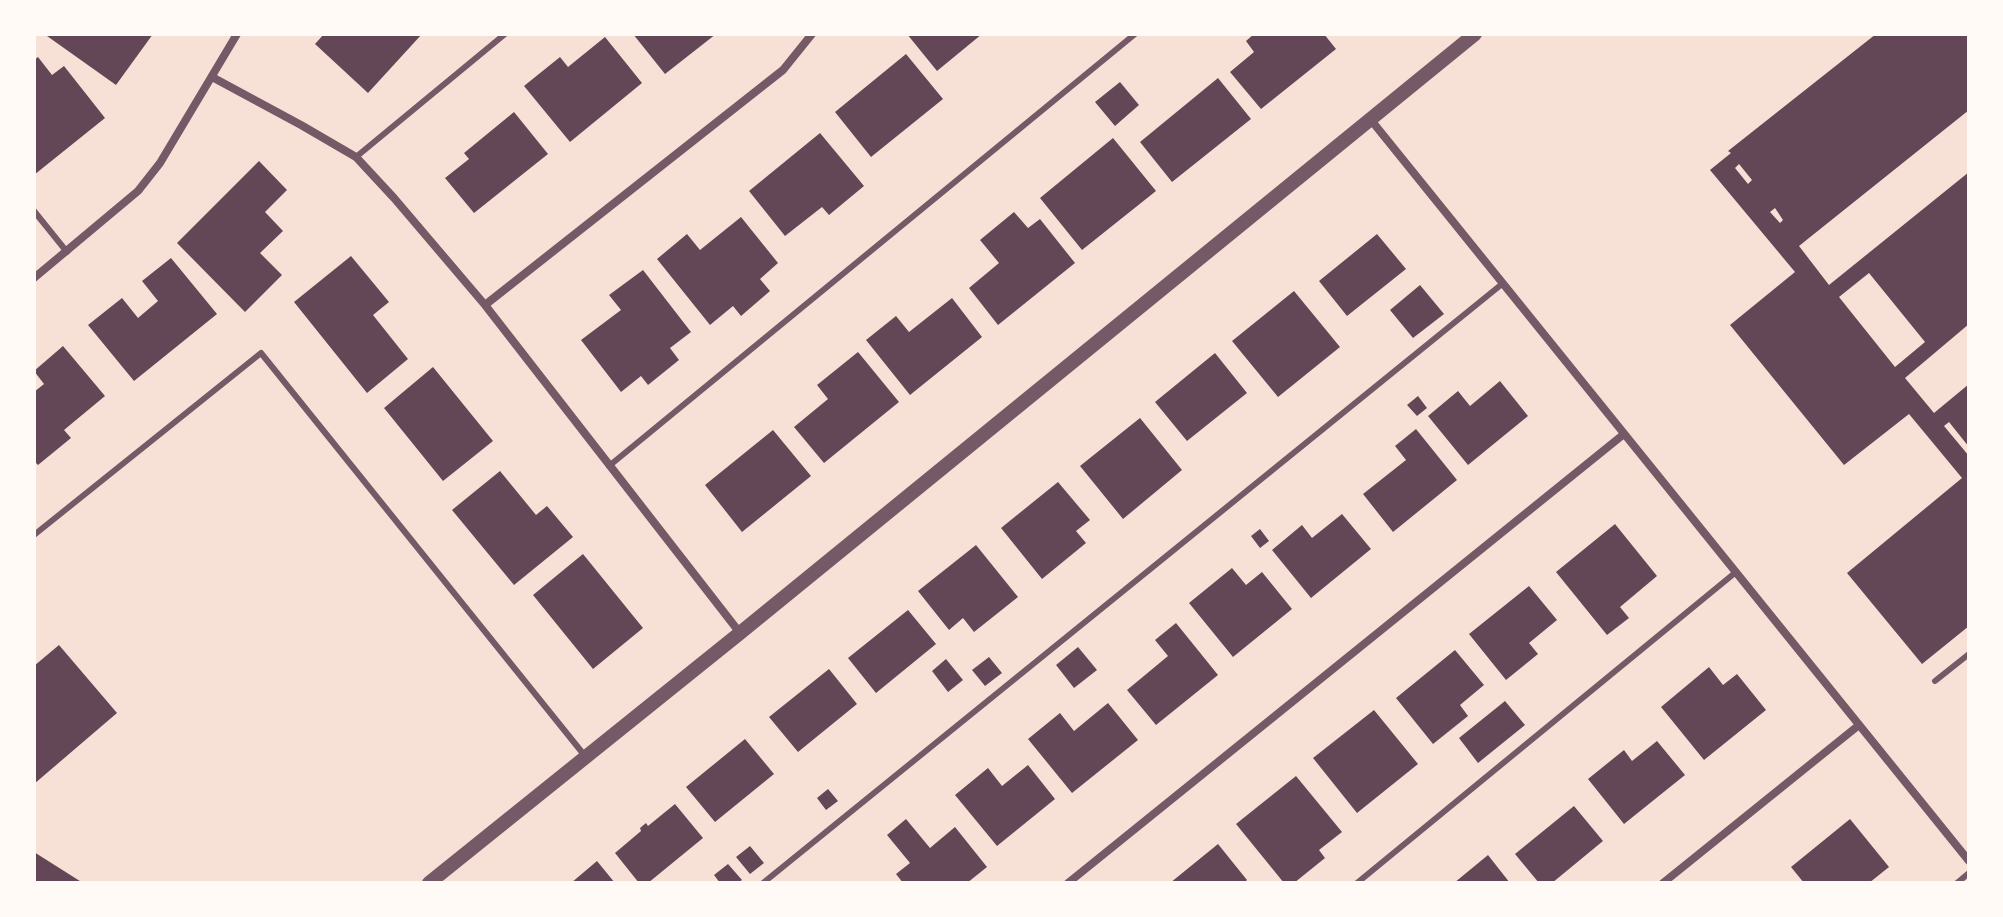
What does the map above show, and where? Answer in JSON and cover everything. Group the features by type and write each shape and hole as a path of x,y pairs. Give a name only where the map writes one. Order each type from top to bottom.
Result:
{"street":[{"path":"34,278 138,191 160,163 237,34"},
{"path":"485,305 783,70 812,34"},
{"path":"429,883 1475,34"},
{"path":"212,77 356,157 485,305 740,633"},
{"path":"1371,120 1969,861"},
{"path":"1068,883 1624,434"},
{"path":"1663,883 1859,725"}],"lane":[{"path":"356,157 505,34"},
{"path":"609,466 1135,34"},
{"path":"34,211 67,252"},
{"path":"763,883 1502,284"},
{"path":"34,535 261,353 585,756"},
{"path":"1357,883 1736,572"},
{"path":"1935,681 1969,654"},
{"path":"1957,883 1969,873"}],"building":[{"path":"153,34 116,85 47,36"},
{"path":"324,34 422,34 368,93 315,44"},
{"path":"633,34 716,34 665,74"},
{"path":"907,34 982,34 937,71"},
{"path":"1254,34 1324,34 1336,49 1261,109 1230,72 1254,52 1246,41"},
{"path":"1876,34 1969,34 1969,110 1799,246 1829,285 1969,172 1969,324 1905,378 1934,413 1969,384 1969,447 1949,422 1944,426 1969,456 1969,626 1922,664 1847,573 1962,478 1909,414 1844,465 1730,325 1795,272 1710,170 1731,153 1728,151","holes":["1739,164 1752,180 1748,184 1735,168","1775,208 1783,220 1780,223 1770,212","1869,273 1925,342 1895,367 1839,297"]},
{"path":"605,37 642,83 570,142 524,86 560,57 568,67"},
{"path":"906,54 943,99 871,157 835,112"},
{"path":"38,57 52,75 64,66 105,118 34,175 34,60"},
{"path":"1218,78 1251,119 1172,182 1140,142"},
{"path":"1120,82 1139,105 1115,126 1095,102"},
{"path":"514,112 548,154 474,213 445,178 469,159 464,153"},
{"path":"820,133 864,186 829,215 822,207 785,236 749,191"},
{"path":"1113,138 1156,191 1082,250 1040,198"},
{"path":"259,161 287,190 265,212 283,231 260,253 282,275 245,312 177,243"},
{"path":"1014,212 1028,228 1040,219 1075,263 998,325 969,288 999,263 980,240"},
{"path":"741,217 778,263 760,279 770,291 741,316 733,306 710,325 657,259 687,234 700,250"},
{"path":"1377,234 1406,269 1347,316 1319,281"},
{"path":"351,256 389,302 373,315 408,359 367,393 294,302"},
{"path":"171,258 217,314 134,381 88,325 122,298 138,318 158,301 142,281"},
{"path":"643,270 691,332 670,348 679,360 648,385 641,376 621,392 581,340 621,310 609,295"},
{"path":"1420,285 1444,314 1413,338 1390,310"},
{"path":"1294,291 1340,347 1278,397 1232,341"},
{"path":"952,298 982,337 910,395 866,340 896,316 909,332"},
{"path":"63,346 105,396 64,430 71,438 38,465 34,461 34,392 44,384 34,371"},
{"path":"858,352 899,402 824,463 794,427 828,399 817,385"},
{"path":"1215,353 1247,393 1187,441 1155,402"},
{"path":"433,367 493,441 443,481 384,408"},
{"path":"1500,381 1528,416 1468,465 1428,416 1458,391 1470,406"},
{"path":"1418,396 1427,408 1417,416 1407,405"},
{"path":"1140,418 1182,470 1123,519 1080,466"},
{"path":"1416,429 1457,480 1393,532 1363,494 1406,460 1395,446"},
{"path":"773,430 811,476 742,532 705,485"},
{"path":"500,471 536,515 547,506 573,537 514,585 452,510"},
{"path":"1058,482 1090,520 1076,531 1086,543 1042,579 1001,528"},
{"path":"1342,514 1371,549 1311,598 1272,550 1302,525 1312,538"},
{"path":"1615,524 1657,576 1620,607 1629,618 1607,635 1556,572"},
{"path":"1260,529 1269,541 1260,548 1251,536"},
{"path":"976,545 1018,597 974,632 963,618 949,630 918,591"},
{"path":"583,554 643,628 593,669 533,595"},
{"path":"1232,568 1246,585 1262,572 1292,609 1233,657 1189,603"},
{"path":"1529,586 1557,620 1529,643 1538,654 1506,680 1469,634"},
{"path":"908,610 936,644 876,693 848,658"},
{"path":"1176,623 1218,675 1156,725 1127,690 1168,656 1155,640"},
{"path":"59,645 117,713 34,784 34,666"},
{"path":"1078,647 1097,670 1074,688 1056,665"},
{"path":"1455,650 1484,685 1460,705 1468,716 1433,744 1396,698"},
{"path":"989,657 1002,673 985,686 972,670"},
{"path":"946,659 963,680 948,692 932,671"},
{"path":"1709,667 1723,685 1737,674 1766,710 1704,760 1661,707"},
{"path":"829,669 857,704 798,752 769,717"},
{"path":"1505,701 1525,725 1478,763 1459,738"},
{"path":"1108,703 1138,740 1072,793 1028,739 1060,713 1074,731"},
{"path":"1374,710 1418,764 1357,813 1313,758"},
{"path":"745,739 774,774 715,822 686,787"},
{"path":"1657,741 1685,775 1624,824 1588,779 1624,750 1632,761"},
{"path":"1028,765 1055,799 997,846 955,795 988,768 1002,786"},
{"path":"1296,776 1342,832 1319,850 1325,858 1294,883 1284,883 1236,824"},
{"path":"828,789 838,801 826,810 817,798"},
{"path":"675,804 703,838 648,883 639,883 615,853 646,823 648,826"},
{"path":"1574,806 1603,841 1552,883 1539,883 1515,854"},
{"path":"906,819 930,848 955,827 987,867 967,883 903,883 896,874 910,863 887,835"},
{"path":"1850,819 1889,867 1869,883 1804,883 1791,867"},
{"path":"1218,844 1247,880 1244,883 1170,883"},
{"path":"750,846 764,863 750,874 736,857"},
{"path":"34,852 83,883 34,883"},
{"path":"1488,855 1510,883 1454,883"},
{"path":"597,861 615,883 571,883"},
{"path":"728,864 742,880 738,883 720,883 714,875"}]}
